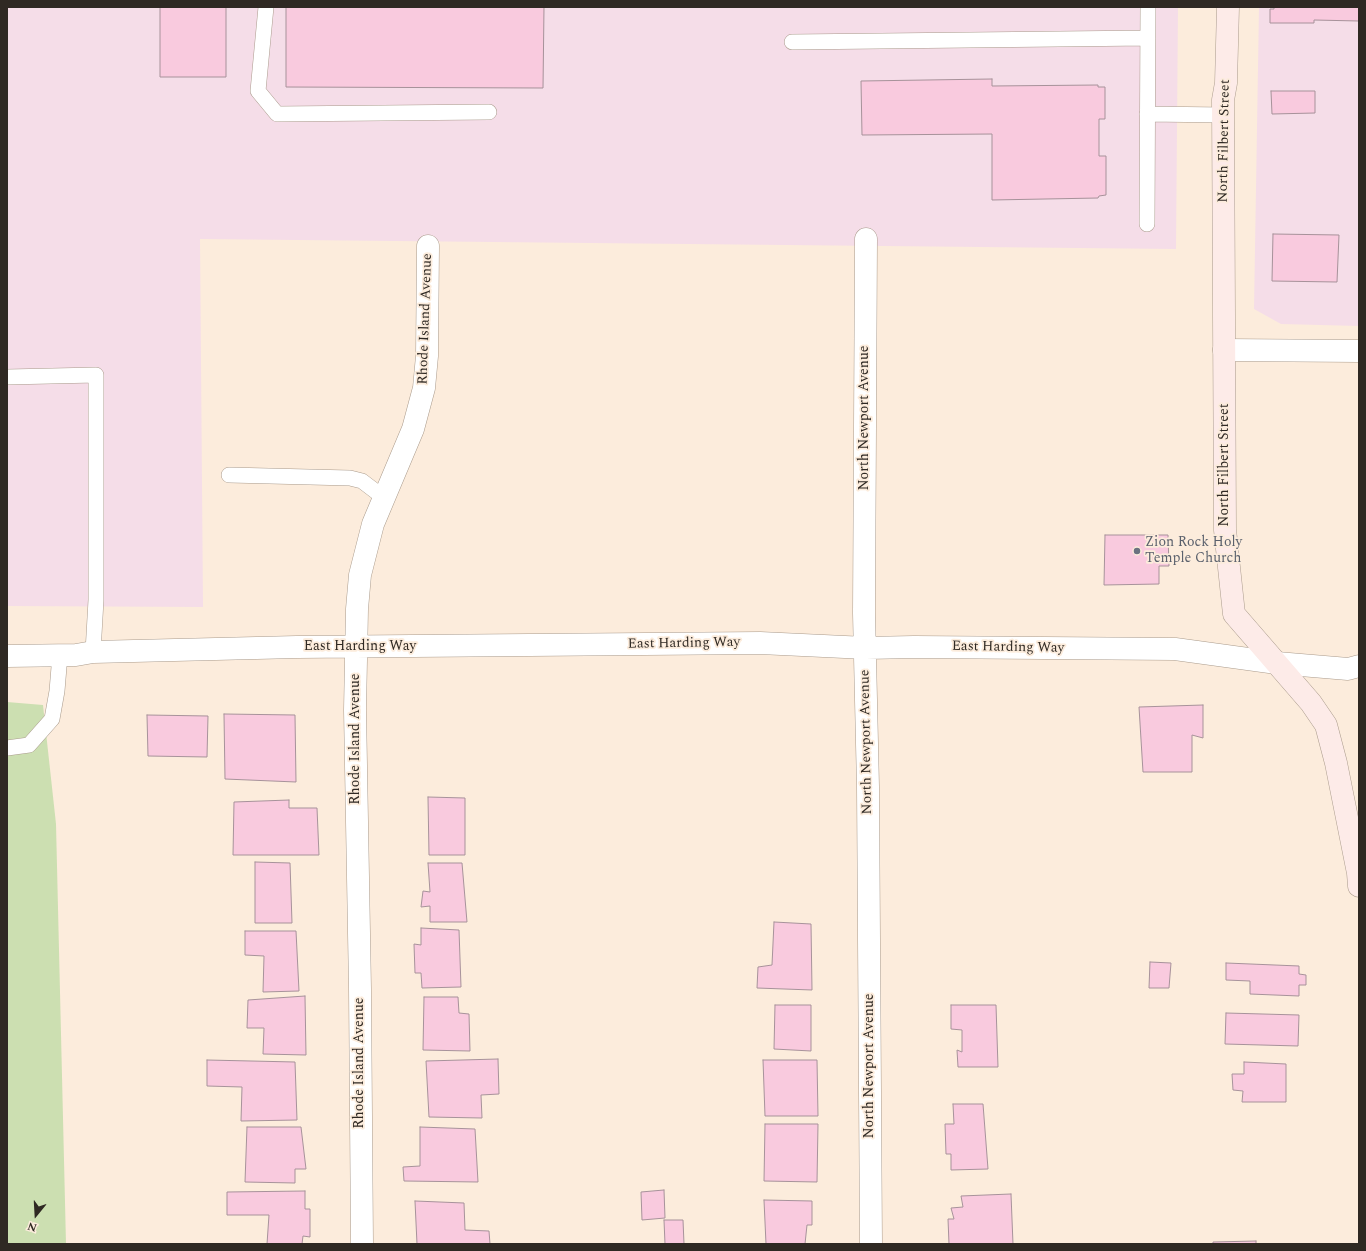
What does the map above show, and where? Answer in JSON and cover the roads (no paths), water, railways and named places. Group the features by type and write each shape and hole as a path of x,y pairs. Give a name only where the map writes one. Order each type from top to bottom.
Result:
{"street":[{"name":"North Filbert Street","path":"1228,7 1226,83 1224,100 1225,530 1234,614 1311,703 1326,725 1336,763 1358,873 1359,886"},
{"name":"North Newport Avenue","path":"866,239 864,613 868,787 872,1244"},
{"name":"Rhode Island Avenue","path":"362,1244 360,989 355,710 357,609 360,575 373,524 383,497 413,429 424,388 427,356 428,246"},
{"path":"1224,350 1359,351"},
{"name":"East Harding Way","path":"7,656 76,655 94,652 760,643 866,648 1175,649 1277,663 1348,669 1359,666"}],"lane":[{"path":"266,7 258,91 277,114 490,112"},
{"path":"1147,224 1148,7"},
{"path":"792,42 1148,38"},
{"path":"1148,114 1224,115"},
{"path":"7,377 96,375 96,600 94,652"},
{"path":"229,475 350,478 362,481 383,497"},
{"path":"7,748 30,745 52,719 58,691 60,655"}],"place":[{"name":"Zion Rock Holy Temple Church","path":"1137,551"}]}
